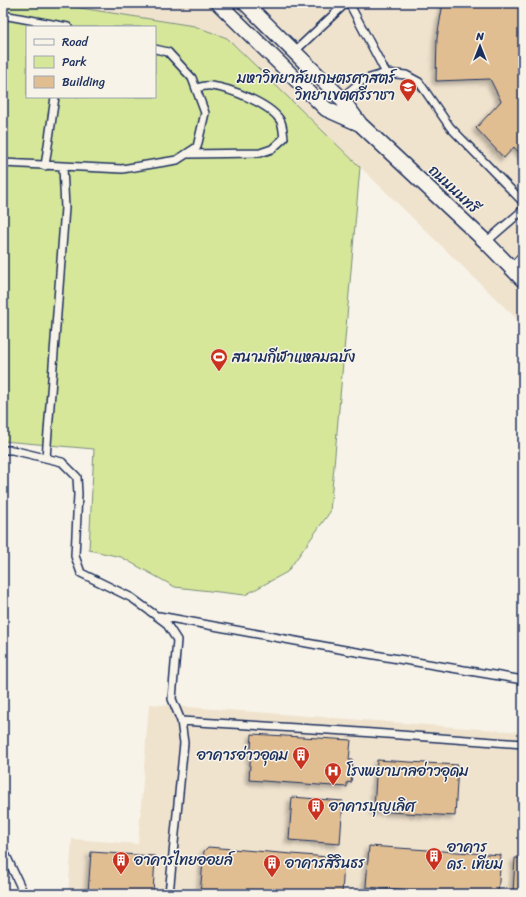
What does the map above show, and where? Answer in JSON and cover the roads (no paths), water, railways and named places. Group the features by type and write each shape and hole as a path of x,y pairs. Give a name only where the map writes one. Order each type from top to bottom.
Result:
{"street":[{"name":"ถนนนนทรี","path":"218,3 326,109 360,124"},
{"name":"ถนนนนทรี","path":"246,3 341,98 360,124 486,242 523,280"}],"lane":[{"path":"295,51 346,3"},
{"path":"349,3 386,73"},
{"path":"3,15 61,26"},
{"path":"3,163 122,170 177,160 197,147 204,113 192,78 168,52 156,49"},
{"path":"341,98 363,80 386,73 406,75 419,82 450,127 523,202"},
{"path":"187,154 260,153 272,149 284,138 281,121 272,110 258,102 227,90 210,86 196,88"},
{"path":"45,166 55,98"},
{"path":"46,458 65,208 63,167"},
{"path":"486,242 523,210"},
{"path":"511,268 523,255"},
{"path":"3,450 12,450 62,462 77,477 78,494 75,556 81,573 132,598 166,623 176,640 172,699 181,721 184,743 169,894"},
{"path":"157,616 523,680"},
{"path":"181,721 354,731 523,744"},
{"path":"3,851 24,894"}],"place":[{"name":"มหาวิทยาลัยเกษตรศาสตร์ วิทยาเขตศรีราชา","path":"408,102"},
{"name":"สนามกีฬาแหลมฉบัง","path":"219,372"},
{"name":"อาคารอ่าวอุดม","path":"301,770"},
{"name":"โรงพยาบาลอ่าวอุดม","path":"333,786"},
{"name":"อาคารบุญเลิศ","path":"316,821"},
{"name":"อาคาร ดร. เทียม","path":"434,871"},
{"name":"อาคารไทยออยล์","path":"121,875"},
{"name":"อาคารสิรินธร","path":"272,878"}]}
